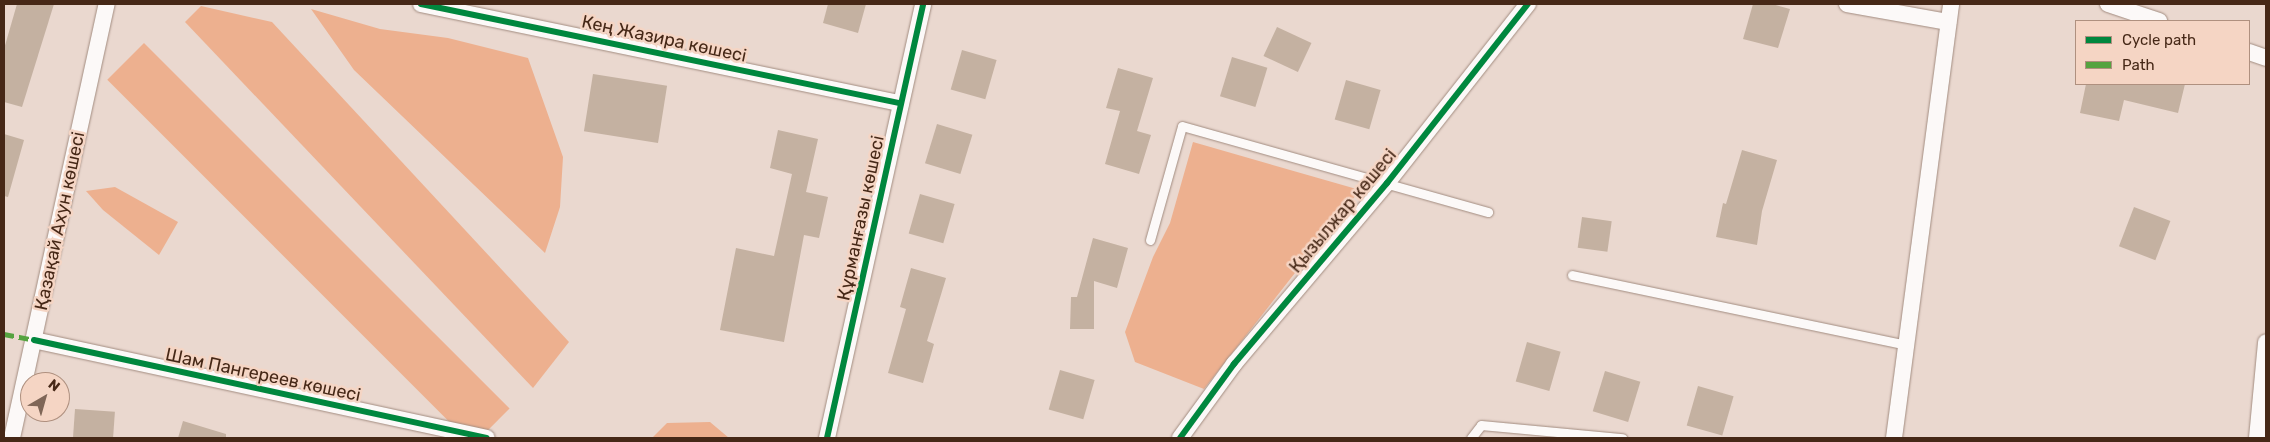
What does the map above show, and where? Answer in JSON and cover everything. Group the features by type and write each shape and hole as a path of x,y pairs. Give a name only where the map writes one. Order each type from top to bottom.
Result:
{"street":[{"name":"Қазақай Ахун көшесі","path":"12,438 107,4"},
{"name":"Кең Жазира көшесі","path":"421,4 901,103"},
{"name":"Құрманғазы көшесі","path":"827,438 923,4"},
{"name":"Қызылжар көшесі","path":"1180,438 1234,364 1387,183 1528,4"},
{"path":"1847,4 1948,22"},
{"path":"1894,438 1951,4"},
{"path":"2108,4 2156,20"},
{"path":"2250,52 2266,58"},
{"name":"Шам Пангереев көшесі","path":"34,340 486,438"},
{"path":"2257,438 2266,342"}],"lane":[{"path":"1150,240 1182,126 1488,212"},
{"path":"1572,275 1907,346"},
{"path":"1471,438 1481,425 1622,438"}],"shaded area":[{"path":"201,6 272,22 569,342 533,388 185,22"},
{"path":"311,9 380,29 448,38 528,58 563,157 560,207 545,253 354,70"},
{"path":"144,43 510,409 480,438 465,438 107,80"},
{"path":"1193,142 1360,190 1204,389 1135,362 1125,332 1153,257 1170,223"},
{"path":"115,187 178,222 159,255 103,210 86,191"},
{"path":"710,422 729,438 652,438 667,423"}],"building":[{"path":"17,4 54,4 22,107 4,102 4,49"},
{"path":"828,4 866,4 858,33 823,23"},
{"path":"1753,4 1772,4 1790,9 1778,48 1743,39"},
{"path":"1277,27 1311,43 1298,72 1263,56"},
{"path":"962,50 997,60 985,99 951,89"},
{"path":"1232,57 1267,68 1255,107 1220,96"},
{"path":"1118,68 1153,78 1137,131 1151,135 1139,174 1105,164 1120,111 1106,108"},
{"path":"593,74 667,86 658,143 584,131"},
{"path":"1346,80 1381,90 1369,129 1335,119"},
{"path":"2086,85 2185,85 2178,113 2124,100 2119,121 2080,113"},
{"path":"937,124 972,135 960,174 925,163"},
{"path":"778,130 818,139 806,192 828,197 819,238 804,235 784,342 720,330 736,248 774,256 792,174 770,168"},
{"path":"4,134 24,140 8,197 4,196"},
{"path":"1742,150 1777,160 1762,211 1757,245 1716,237 1723,203 1726,204"},
{"path":"920,194 955,204 943,243 909,233"},
{"path":"2134,207 2170,221 2155,260 2119,246"},
{"path":"1582,217 1612,221 1607,252 1578,248"},
{"path":"1093,238 1128,248 1117,288 1094,281 1094,329 1070,329 1071,297 1077,297"},
{"path":"911,268 946,278 927,341 934,344 923,383 888,373 906,309 900,307"},
{"path":"1527,342 1561,352 1549,391 1516,381"},
{"path":"1060,370 1095,380 1083,419 1049,409"},
{"path":"1605,371 1640,382 1628,422 1593,411"},
{"path":"1698,386 1734,396 1722,436 1687,425"},
{"path":"75,409 115,412 113,438 73,438"},
{"path":"183,421 226,434 226,438 178,438"}],"marked path":[{"path":"4,334 34,340"}],"cycle path":[{"path":"421,4 901,103"},
{"path":"827,438 923,4"},
{"path":"1180,438 1234,364 1387,183 1528,4"},
{"path":"34,340 486,438"}]}
